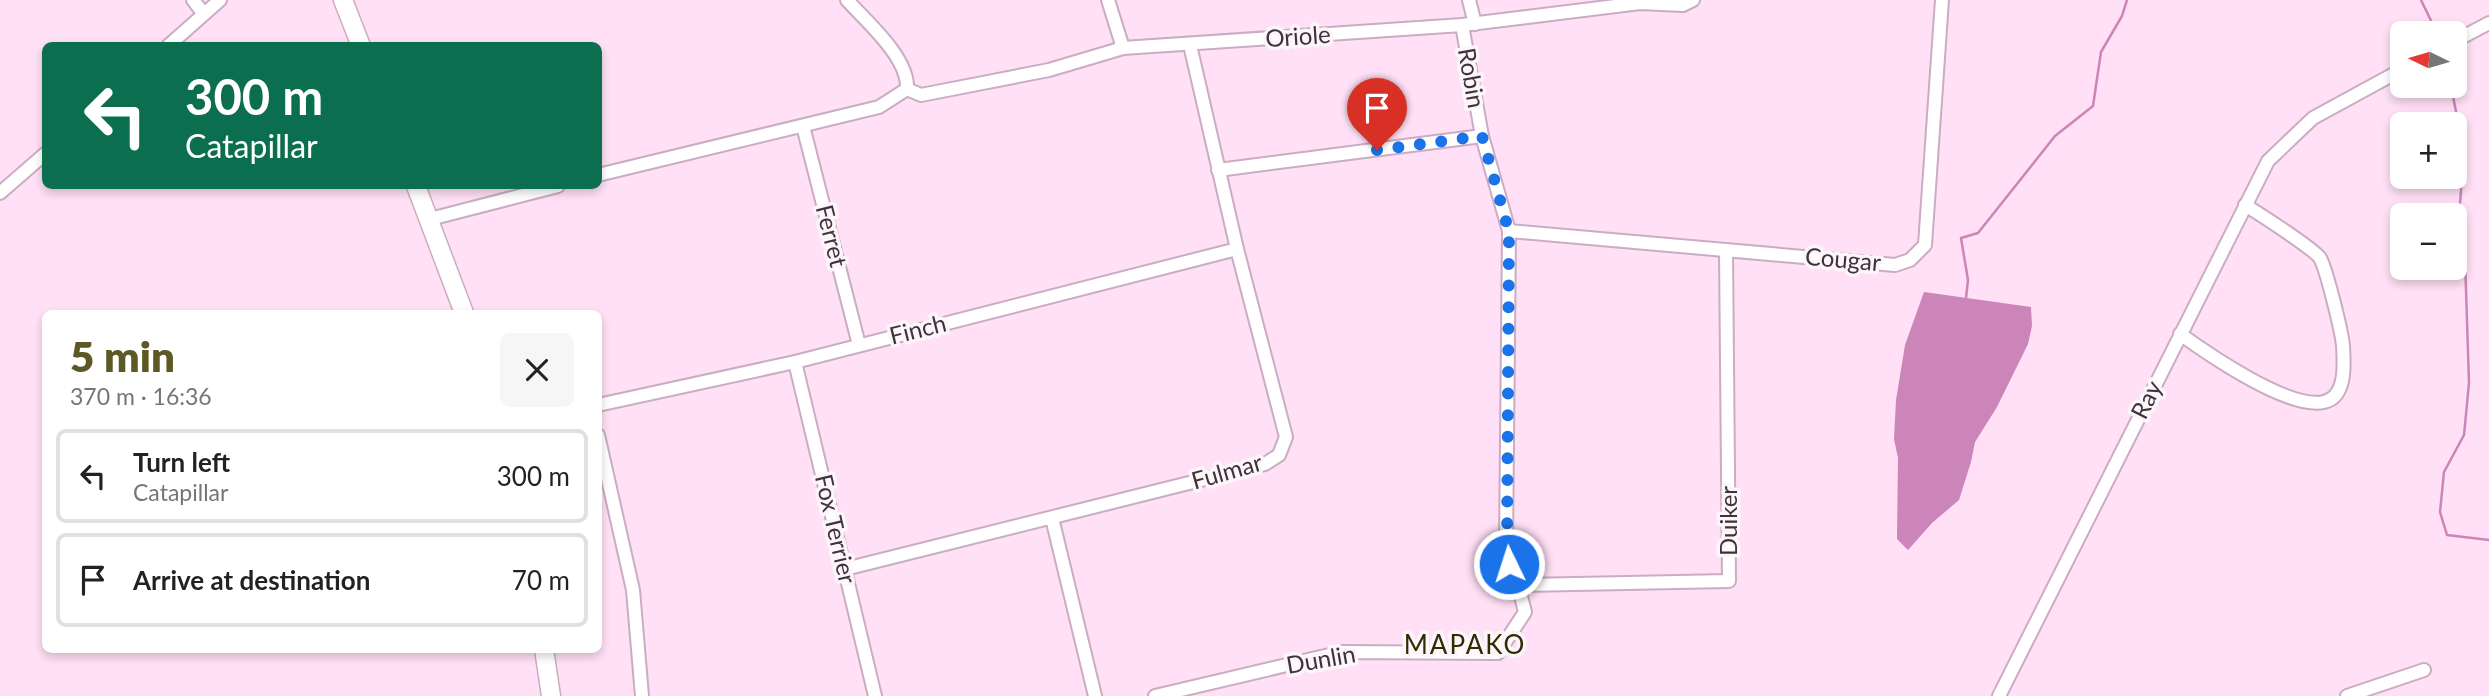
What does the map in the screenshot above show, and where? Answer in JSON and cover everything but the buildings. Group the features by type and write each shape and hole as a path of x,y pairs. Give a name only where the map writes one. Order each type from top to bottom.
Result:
{"highway":[{"path":"343,0 359,42"},
{"path":"417,189 463,310"},
{"path":"545,653 551,696"}],"street":[{"path":"192,0 204,13"},
{"path":"172,42 220,0"},
{"path":"602,174 879,107 907,89 908,78 900,60 847,0"},
{"path":"1108,0 1123,48"},
{"name":"Robin","path":"1469,0 1468,24 1482,136 1509,232 1507,548 1512,580 1518,585"},
{"name":"Oriole","path":"907,89 921,95 1049,70 1123,48 1468,24 1640,2 1683,5 1693,0"},
{"name":"Cougar","path":"1509,232 1895,265 1910,260 1925,245 1942,0"},
{"path":"2468,34 2489,23"},
{"name":"Fulmar","path":"845,569 1265,464 1279,455 1286,438 1237,249 1190,45"},
{"name":"Ray","path":"1999,696 2268,161 2313,118 2390,76"},
{"name":"Ferret","path":"803,126 859,345"},
{"path":"1218,170 1482,136"},
{"path":"0,193 42,156"},
{"path":"430,219 546,189"},
{"path":"2180,334 2253,381 2303,401 2325,402 2336,395 2344,372 2342,334 2319,257 2245,205"},
{"name":"Finch","path":"602,404 795,362 1237,249"},
{"name":"Duiker","path":"1518,585 1729,581 1726,250"},
{"name":"Fox Terrier","path":"795,362 875,696"},
{"path":"602,453 633,590 642,696"},
{"path":"1052,518 1095,696"},
{"name":"Dunlin","path":"1155,696 1342,652 1498,653 1525,612 1518,585"},
{"path":"2347,696 2424,670"}],"shaded area":[{"path":"1924,292 2031,307 2032,326 2028,344 1997,407 1975,442 1959,500 1932,523 1908,550 1897,539 1898,458 1894,439 1896,400 1905,345"}],"waterway":[{"path":"1966,298 1968,280 1961,238 1978,233 2055,136 2093,106 2101,52 2122,16 2127,0"},
{"path":"2421,0 2431,21"},
{"path":"2453,98 2464,153 2458,229 2465,259 2469,383 2464,435 2444,472 2440,512 2447,535 2489,540"}],"district":[{"name":"MAPAKO","path":"1465,645"}],"route":[{"path":"1377,150 1482,136 1509,232 1509,564"}]}
